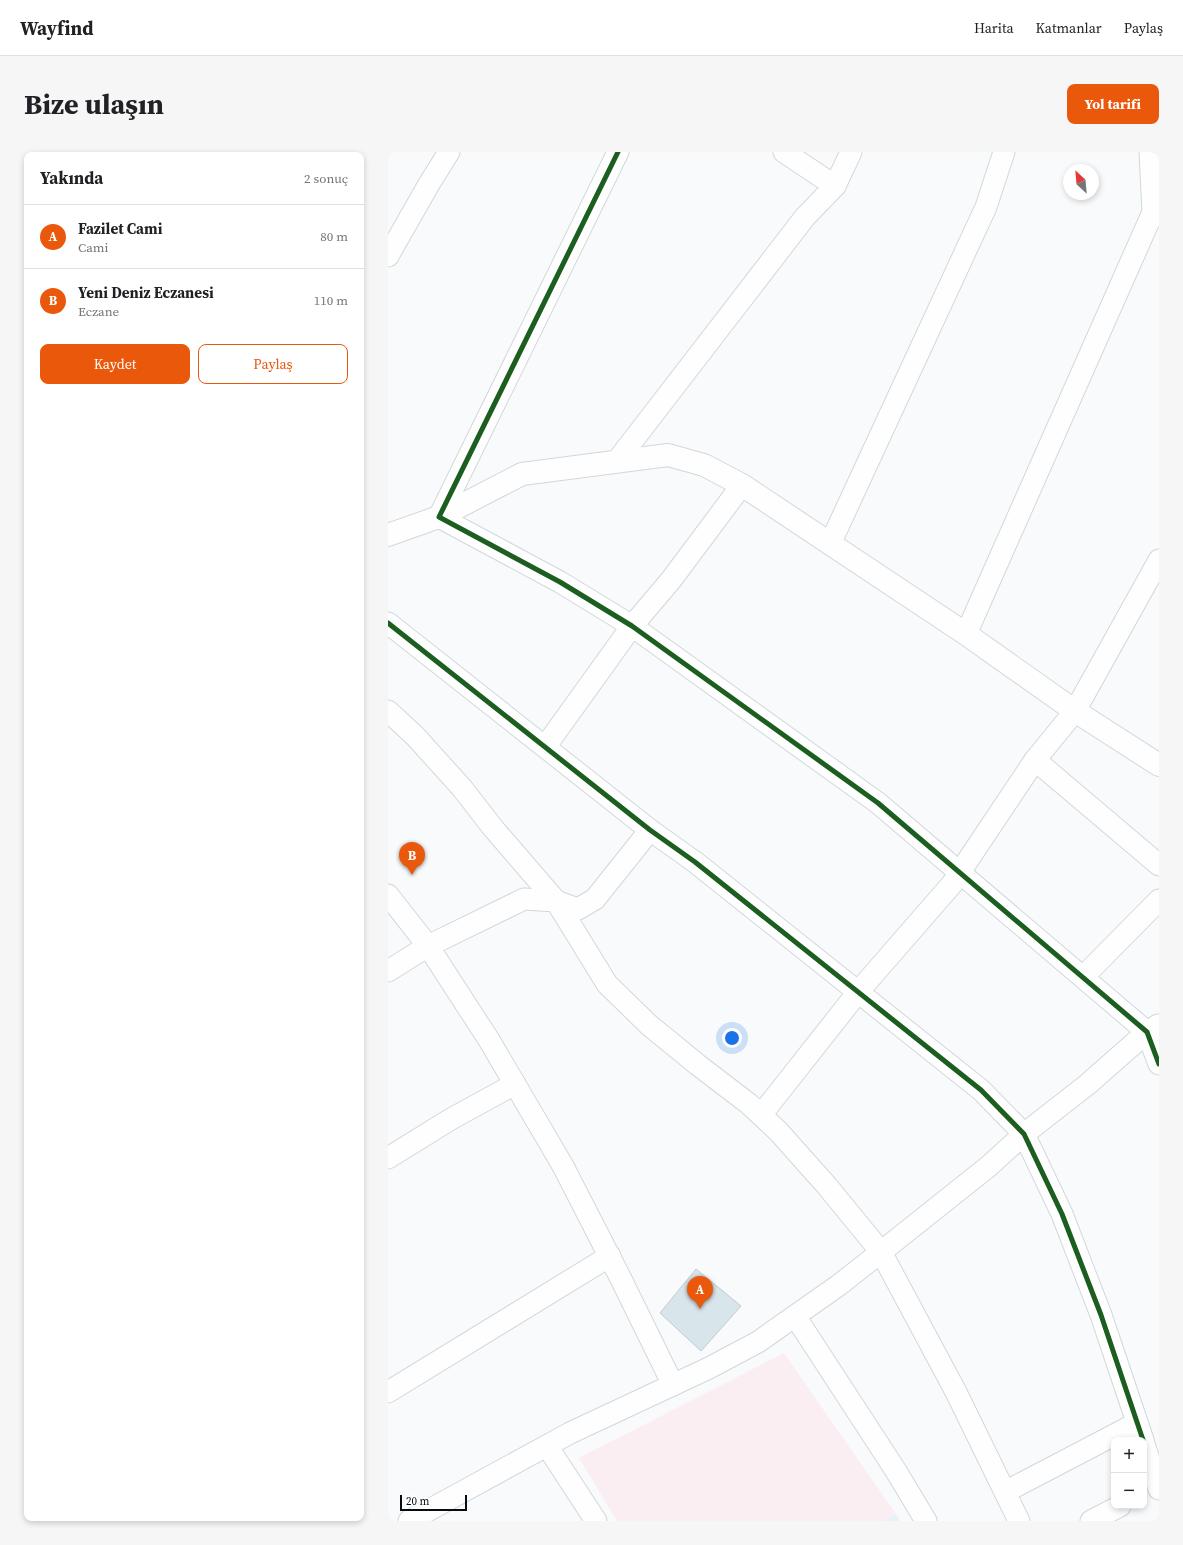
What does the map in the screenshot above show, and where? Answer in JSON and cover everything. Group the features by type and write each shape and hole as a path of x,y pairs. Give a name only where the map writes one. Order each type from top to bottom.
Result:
{"street":[{"path":"388,256 449,152"},
{"path":"439,517 618,152"},
{"path":"784,152 834,186"},
{"path":"617,461 805,217 834,186 851,152"},
{"path":"830,544 986,207 1004,152"},
{"path":"966,634 1157,211 1150,152"},
{"path":"388,535 439,517 522,474 668,455 704,465 742,485 966,634 1075,711 1159,764"},
{"path":"545,747 632,626 671,580 742,485"},
{"path":"439,517 560,582 632,626 878,802 1083,977 1153,1028 1159,1064"},
{"path":"761,1115 858,992 952,884 1035,760 1075,711 1159,560"},
{"path":"388,623 650,830 695,862 981,1090 1024,1134 1062,1214 1101,1315 1140,1431 1005,1492"},
{"path":"388,712 416,736 462,788 493,828 556,901 607,984 649,1025 761,1115 778,1131 822,1180 881,1252 956,1392 1019,1521"},
{"path":"1035,760 1159,865"},
{"path":"388,971 428,946 524,899 556,901 578,909 595,899 650,830"},
{"path":"388,895 428,946 489,1040 563,1166 610,1256 673,1385"},
{"path":"1083,977 1159,900"},
{"path":"409,1521 547,1446 709,1368 758,1342 839,1285 881,1252 989,1166 1024,1134 1088,1084 1153,1028"},
{"path":"388,1158 515,1084"},
{"path":"388,1392 610,1256"},
{"path":"795,1316 896,1471 926,1521"},
{"path":"547,1446 596,1521"},
{"path":"1147,1458 1154,1490"},
{"path":"1091,1521 1114,1509"}],"shaded area":[{"path":"784,1353 896,1514 882,1521 617,1521 579,1458"},
{"path":"896,1514 900,1521 882,1521"}],"building":[{"path":"696,1269 741,1306 701,1351 660,1313"}],"cycle path":[{"path":"618,152 439,517 560,582 632,626 878,803 1147,1032 1159,1064"},
{"path":"388,623 650,830 695,862 981,1090 1024,1134 1062,1214 1101,1315 1142,1437"}],"place":[{"name":"Yeni Deniz Eczanesi","path":"412,875"},
{"name":"Fazilet Cami","path":"700,1309"}]}
